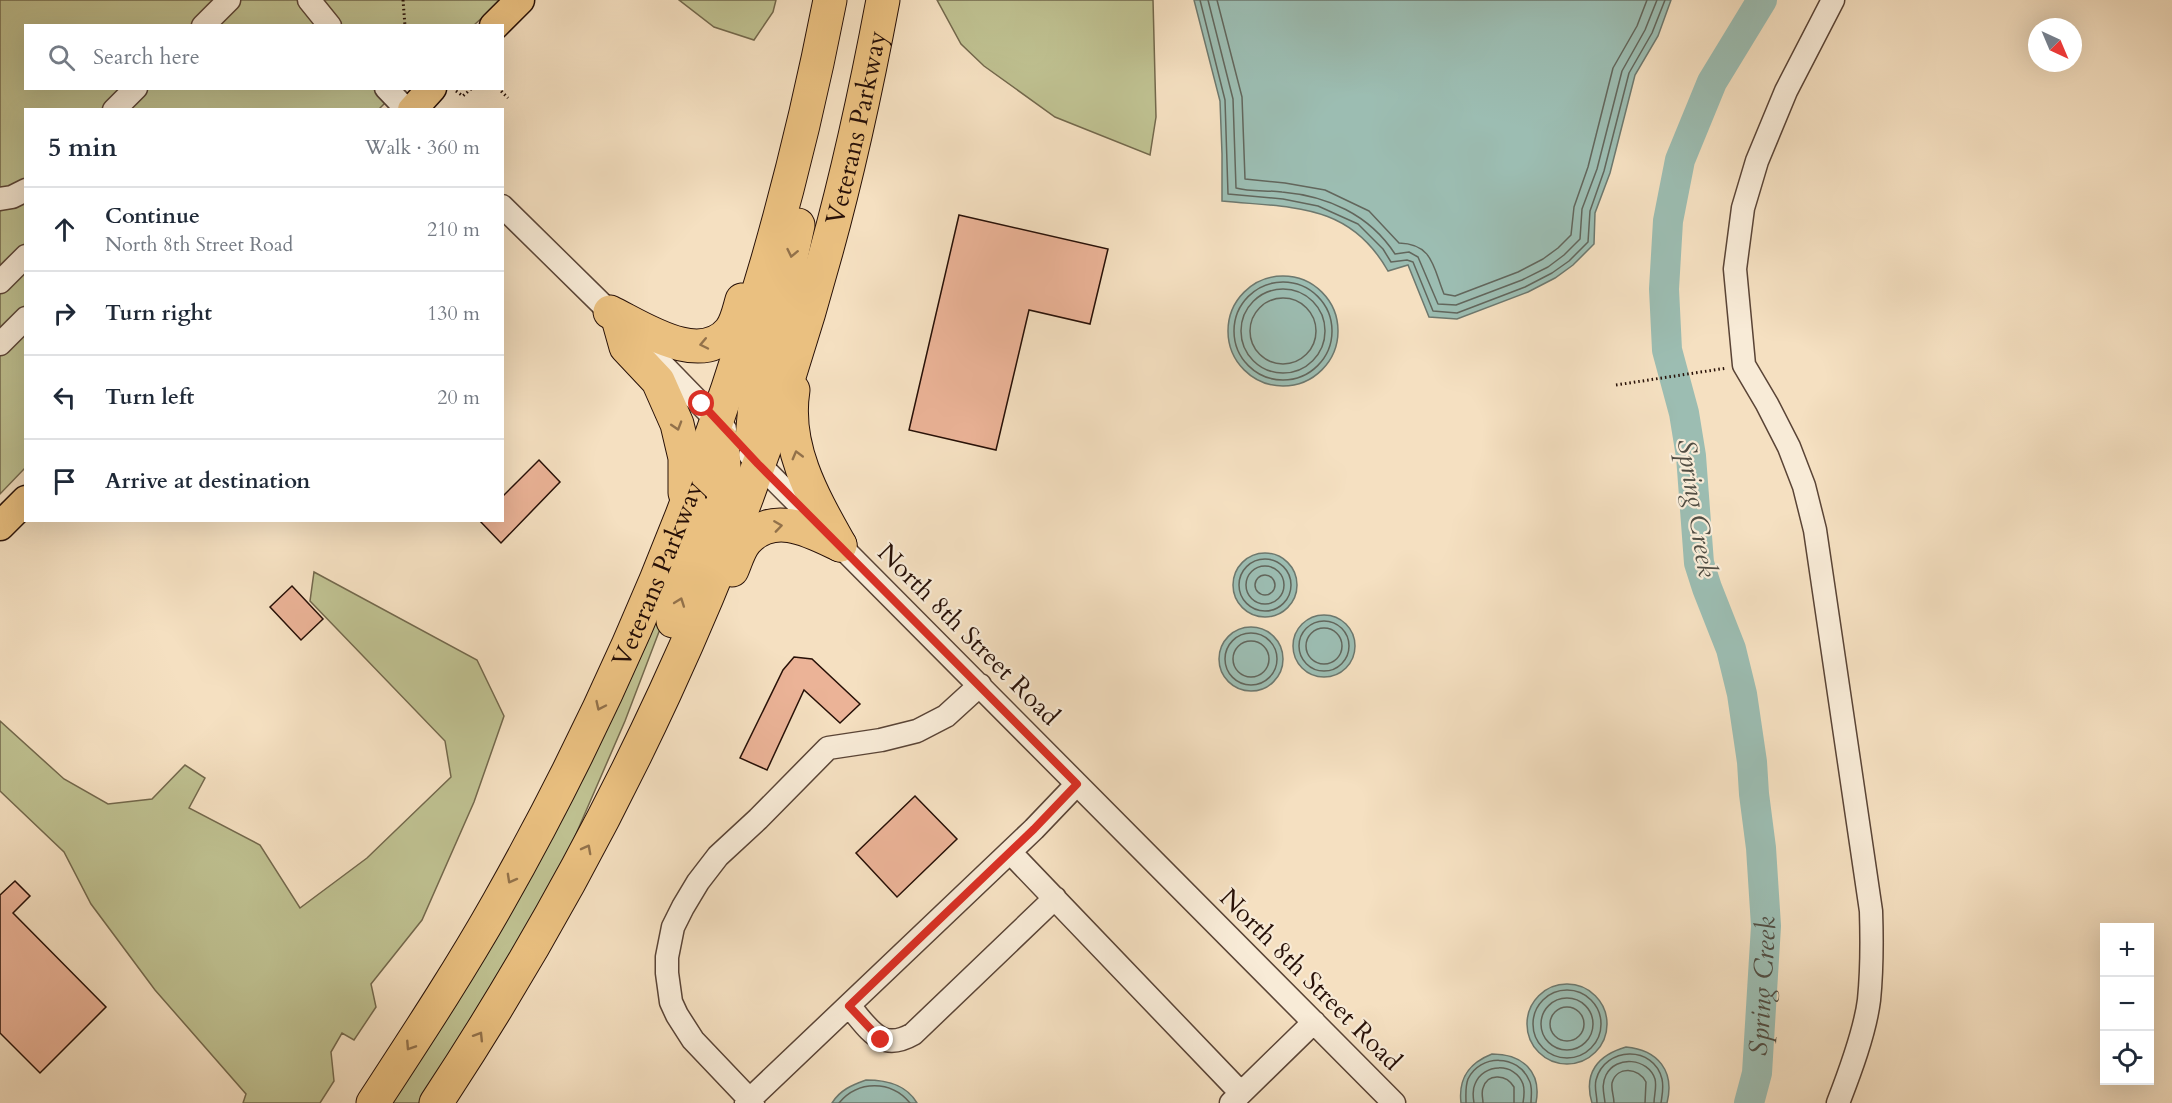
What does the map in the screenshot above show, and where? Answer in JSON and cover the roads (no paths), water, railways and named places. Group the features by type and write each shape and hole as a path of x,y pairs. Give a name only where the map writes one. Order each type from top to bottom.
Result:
{"highway":[{"name":"Veterans Parkway","path":"373,1103 456,974 537,833 609,687 683,518 718,422 747,332 808,106 830,0"},
{"name":"Veterans Parkway","path":"436,1103 468,1055 540,935 626,775 693,628 758,464 825,256 867,88 883,0"},
{"path":"758,464 752,437 755,405 787,281 816,135 825,85 820,51"},
{"path":"615,317 683,345 712,343 730,331 735,323 747,284 785,148 808,106"},
{"path":"615,317 626,347 658,381 677,424 685,458 683,518"},
{"path":"803,326 790,405 795,446 813,497 840,545"},
{"path":"626,775 622,753 682,597 722,477 723,444 718,422"},
{"path":"640,746 670,713 741,549 747,540 765,529 776,525 788,525 807,529 840,545"}],"main road":[{"path":"496,24 520,0"},
{"path":"412,108 444,90"},
{"path":"0,526 24,502"}],"street":[{"path":"204,24 229,0"},
{"path":"309,0 328,24"},
{"path":"1833,0 1786,91 1757,161 1743,208 1735,269 1744,365 1767,404 1788,447 1804,486 1815,530 1870,911 1873,956 1869,1002 1850,1073 1838,1103"},
{"path":"116,108 134,90"},
{"path":"388,90 407,108"},
{"path":"0,199 12,197 24,191"},
{"name":"North 8th Street Road","path":"504,208 615,317 758,464 1394,1103"},
{"path":"0,282 24,258"},
{"path":"0,344 24,320"},
{"path":"975,680 951,712 939,721 917,731 881,740 828,748 718,856 698,882 673,927 667,957 667,973 672,1002 677,1015 693,1040 750,1102 1010,852 1077,784"},
{"path":"1010,852 1055,898 1236,1098 1314,1022"},
{"path":"849,1006 881,1040 891,1043 902,1040 912,1034 1055,898"}],"water":[{"path":"1194,0 1671,0 1658,36 1635,75 1610,173 1595,213 1594,244 1573,265 1555,278 1528,292 1457,319 1429,317 1408,265 1388,271 1373,248 1337,220 1295,208 1222,201 1220,101"},
{"path":"1283,276 1304,280 1322,292 1334,310 1338,331 1334,352 1322,370 1304,382 1283,386 1262,382 1244,370 1232,352 1228,331 1232,310 1244,292 1262,280"},
{"path":"1259,553 1271,553 1288,562 1295,573 1297,585 1295,597 1288,608 1271,617 1259,617 1247,612 1238,603 1233,591 1233,579 1238,567 1247,558"},
{"path":"1318,615 1330,615 1346,624 1353,634 1355,646 1353,658 1346,668 1330,677 1318,677 1307,672 1298,663 1293,652 1293,640 1298,629 1307,620"},
{"path":"1251,627 1269,633 1277,641 1283,659 1277,677 1269,685 1251,691 1233,685 1225,677 1219,659 1225,641 1233,633"},
{"path":"1567,984 1582,987 1595,996 1604,1009 1607,1024 1604,1039 1595,1052 1582,1061 1567,1064 1552,1061 1539,1052 1530,1039 1527,1024 1530,1009 1539,996 1552,987"},
{"path":"1626,1047 1647,1053 1662,1064 1668,1081 1667,1103 1592,1103 1590,1083 1595,1067 1608,1055"},
{"path":"1492,1054 1512,1057 1528,1066 1536,1082 1536,1103 1461,1103 1463,1079 1471,1067"},
{"path":"866,1080 895,1084 907,1091 917,1103 832,1103 847,1088"}],"waterway":[{"name":"Spring Creek","path":"1749,1103 1757,1073 1766,926 1761,848 1742,694 1731,649 1699,563 1691,456 1684,413 1667,350 1664,289 1668,221 1680,160 1712,82 1762,0"}]}
